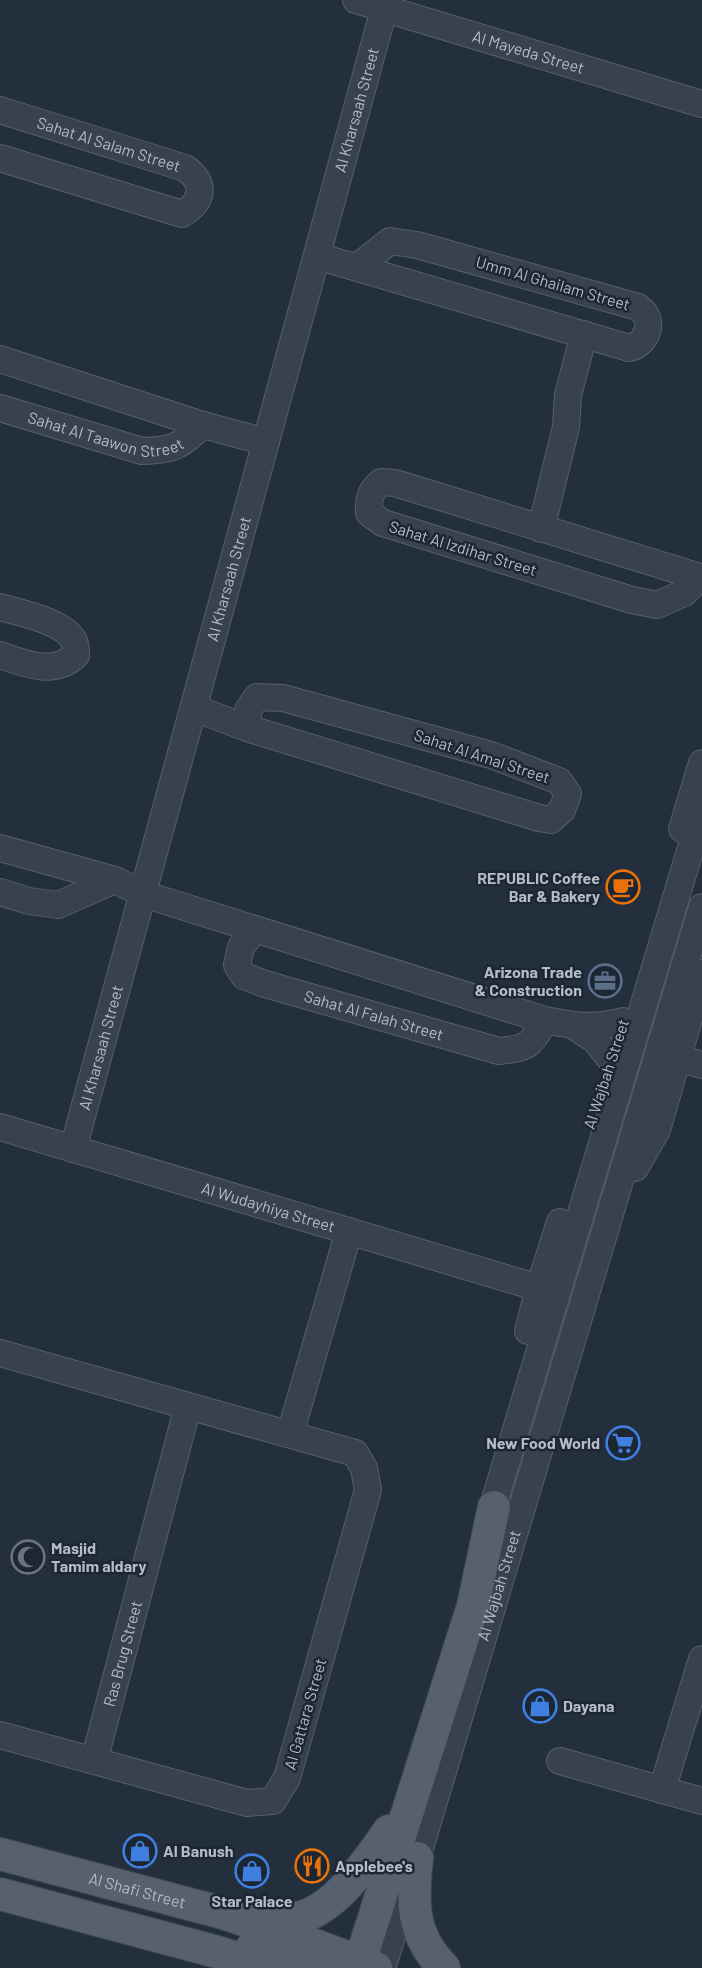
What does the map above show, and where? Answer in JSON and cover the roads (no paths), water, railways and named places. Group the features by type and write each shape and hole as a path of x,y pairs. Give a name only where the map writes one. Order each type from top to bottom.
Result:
{"main road":[{"path":"359,1966 473,1606 494,1507"},
{"path":"223,1912 297,1918 324,1906 351,1882 389,1831"},
{"name":"Al Shafi Street","path":"0,1854 223,1912 359,1966"},
{"path":"417,1858 414,1907 419,1932 432,1955 444,1968"},
{"path":"0,1894 229,1960 270,1968"},
{"path":"77,1915 103,1916 191,1933 317,1968"}],"street":[{"name":"Al Mayeda Street","path":"356,0 702,104"},
{"name":"Al Kharsaah Street","path":"73,1149 384,9"},
{"name":"Sahat Al Salam Street","path":"0,110 185,168 194,174 200,186 200,198 192,208 182,214 0,158"},
{"name":"Umm Al Ghailam Street","path":"317,256 629,348 640,344 647,334 648,323 645,314 638,308 417,245 390,241 357,267"},
{"path":"542,529 566,427 568,395 584,334"},
{"name":"Sahat Al Taawon Street","path":"0,359 203,425 266,442"},
{"name":"Sahat Al Taawon Street","path":"0,408 142,451 178,447 203,425"},
{"name":"Sahat Al Izdihar Street","path":"381,482 395,483 542,529 701,577 684,593 657,605 632,600 383,523 369,513 368,500 374,488 381,482"},
{"path":"0,607 46,621 65,631 74,641 76,655 69,662 55,667 33,666 0,655"},
{"name":"Sahat Al Amal Street","path":"194,708 247,728 539,818 551,820 562,810 568,794 559,781 491,755 283,698 257,697 248,710 247,728"},
{"name":"Al Wajbah Street","path":"528,1386 521,1356 538,1288 702,763"},
{"name":"Al Wajbah Street","path":"359,1966 389,1831 458,1605 494,1507 528,1386 702,811"},
{"path":"0,848 115,880 143,894 545,1020 574,1026 599,1026 623,1021"},
{"path":"0,892 29,901 58,905 115,880"},
{"name":"Al Wajbah Street","path":"359,1966 417,1858 702,907"},
{"name":"Sahat Al Falah Street","path":"255,929 241,947 237,965 244,976 265,984 499,1051 516,1049 532,1042 545,1020"},
{"name":"Al Wajbah Street","path":"615,1202 657,1130 702,974"},
{"path":"574,1026 596,1040 611,1060"},
{"path":"678,1058 702,1065"},
{"name":"Al Wudayhiya Street","path":"0,1127 538,1288"},
{"path":"290,1434 349,1231"},
{"name":"Al Gattara Street","path":"0,1353 354,1453 364,1468 368,1490 287,1778 273,1801 247,1803 0,1735"},
{"name":"Ras Brug Street","path":"94,1761 188,1406"},
{"path":"662,1790 702,1659"},
{"path":"560,1761 702,1801"}],"place":[{"name":"REPUBLIC Coffee Bar & Bakery","path":"623,887"},
{"name":"Arizona Trade & Construction","path":"605,981"},
{"name":"New Food World","path":"623,1443"},
{"name":"Masjid Tamim aldary","path":"28,1557"},
{"name":"Dayana","path":"540,1706"},
{"name":"Al Banush","path":"140,1851"},
{"name":"Applebee's","path":"312,1866"},
{"name":"Star Palace","path":"252,1871"}]}
